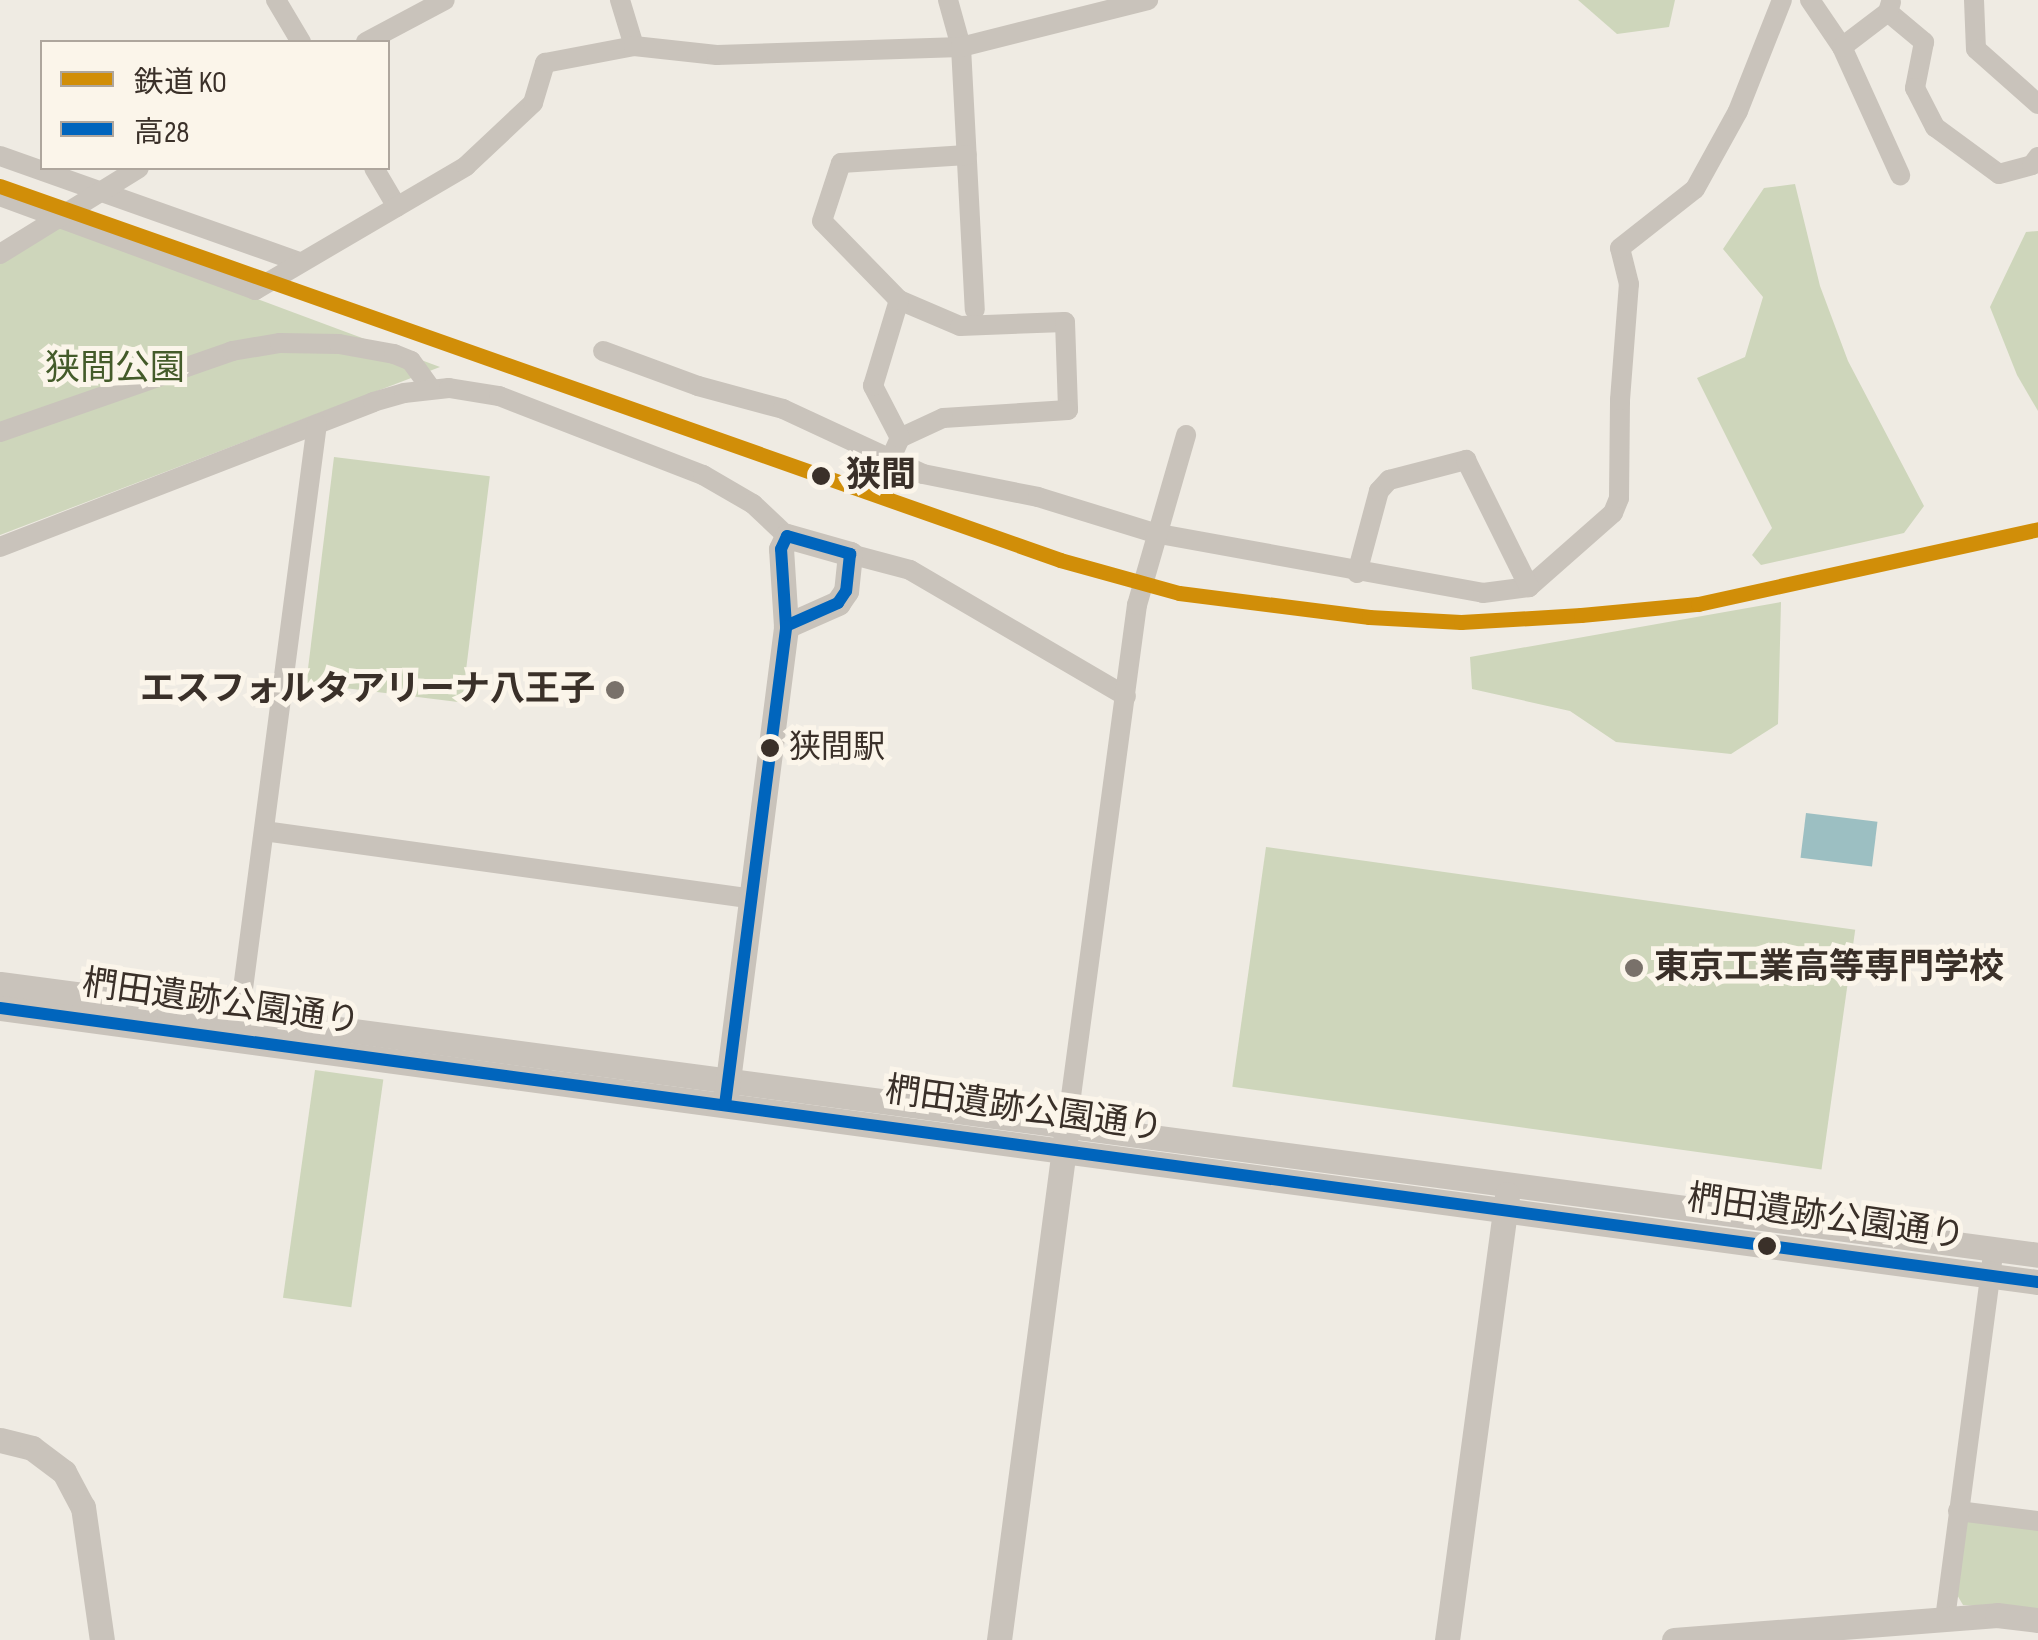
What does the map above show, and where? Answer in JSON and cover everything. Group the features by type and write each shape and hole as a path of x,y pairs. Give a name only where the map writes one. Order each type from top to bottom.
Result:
{"street":[{"path":"276,0 301,40"},
{"path":"370,40 445,0"},
{"path":"620,0 634,46"},
{"path":"948,0 961,47 975,310"},
{"path":"0,196 255,290 466,166 533,103 545,62 634,46 717,55 961,47 1148,0"},
{"path":"603,351 698,386 783,409 923,474 1038,497 1152,540 1483,593 1529,588 1613,513 1619,498 1620,400 1629,284 1620,248 1695,189 1738,111 1782,0"},
{"path":"1810,0 1842,47 1900,175"},
{"path":"1974,0 1976,49 2038,104"},
{"path":"1842,47 1890,6 1924,42 1915,88 1935,127 1999,174 2032,165 2038,157"},
{"path":"891,458 900,438 943,418 1068,410 1065,322 960,326 899,300 822,222 841,162 967,155"},
{"path":"0,156 300,262"},
{"path":"0,254 97,190 135,170"},
{"path":"375,170 397,207"},
{"path":"899,300 873,386 900,438"},
{"path":"0,432 232,351 280,343 339,344 394,354 420,369 431,389"},
{"path":"0,547 388,397 431,389 498,396 702,475 752,504 788,536 910,570 1126,696"},
{"path":"238,1028 317,424"},
{"path":"999,1640 1136,605 1186,435"},
{"path":"1357,573 1379,491 1389,480 1466,460 1529,588"},
{"path":"727,1093 786,626 782,549 788,536"},
{"path":"786,626 838,603 846,590 850,554"},
{"path":"264,832 751,899"},
{"name":"椚田遺跡公園通り","path":"0,984 238,1028"},
{"name":"椚田遺跡公園通り","path":"0,1008 238,1028 1992,1262 2038,1282"},
{"path":"1447,1640 1506,1197"},
{"name":"椚田遺跡公園通り","path":"1992,1262 2038,1255"},
{"path":"1945,1619 1992,1262"},
{"path":"0,1440 32,1448 64,1472 82,1507 102,1640"},
{"path":"1958,1511 2038,1521"},
{"path":"1674,1640 2008,1615 2038,1620"}],"green space":[{"path":"1578,0 1675,0 1669,27 1617,34"},
{"path":"1795,184 1820,286 1848,361 1924,506 1904,533 1761,565 1752,555 1772,528 1697,378 1745,357 1763,297 1723,249 1764,188"},
{"name":"狭間公園","path":"45,220 440,367 0,535 0,257"},
{"path":"2038,231 2038,411 2017,375 1990,307 2026,232"},
{"path":"334,457 490,476 462,702 306,683"},
{"path":"1781,602 1778,724 1731,754 1616,742 1570,711 1472,689 1470,657"},
{"path":"1266,847 1855,930 1822,1169 1232,1087"},
{"path":"315,1070 383,1080 351,1307 283,1298"},
{"path":"1967,1512 2038,1521 2038,1610 1963,1605 1956,1593"}],"water":[{"path":"1806,813 1877,822 1872,866 1801,858"}],"rail line":[{"name":"KO","path":"0,186 1060,560 1179,593 1369,617 1461,622 1581,615 1698,604 2038,529"}],"transit line":[{"name":"高28","path":"787,536 850,554 846,591 838,603 786,626 781,549 787,536"},
{"name":"高28","path":"725,1105 786,626"},
{"name":"高28","path":"0,1008 2038,1282"}],"place":[{"name":"狭間","path":"821,476"},
{"name":"エスフォルタアリーナ八王子","path":"615,690"},
{"name":"狭間駅","path":"770,748"},
{"name":"東京工業高等専門学校","path":"1634,968"}]}
